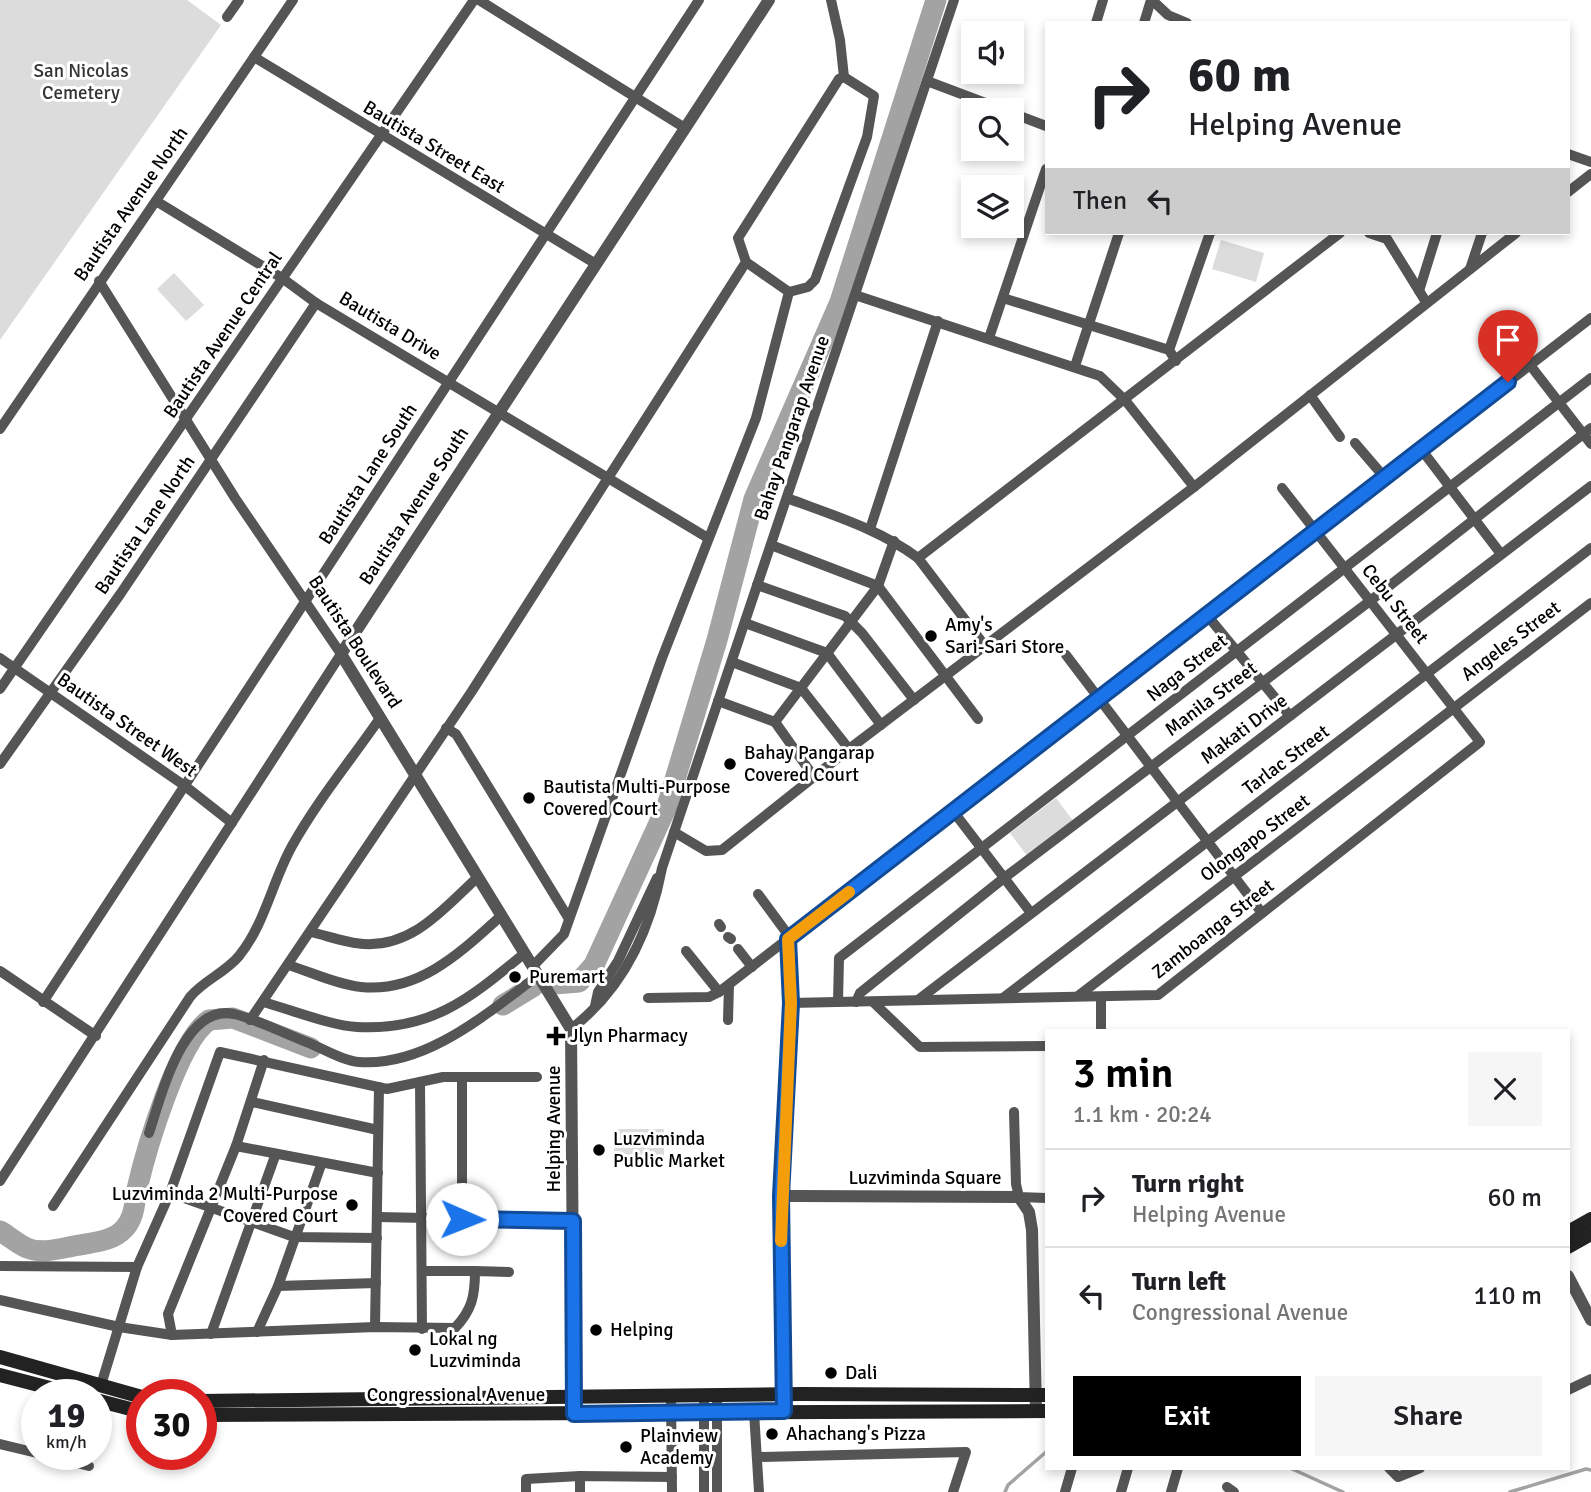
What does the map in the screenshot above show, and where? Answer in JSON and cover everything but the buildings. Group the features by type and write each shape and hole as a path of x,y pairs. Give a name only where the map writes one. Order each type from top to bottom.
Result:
{"main road":[{"path":"1570,1231 1591,1219"},
{"path":"1570,1246 1591,1234"},
{"path":"0,1358 79,1379"},
{"path":"0,1375 21,1380"},
{"name":"Congressional Avenue","path":"217,1415 574,1414 671,1404 710,1396 1041,1395"},
{"name":"Congressional Avenue","path":"217,1401 574,1397 671,1404 710,1412 1041,1411"}],"street":[{"path":"227,17 239,0"},
{"name":"Bautista Avenue North","path":"0,429 293,0"},
{"path":"476,0 685,128"},
{"name":"Bautista Avenue Central","path":"0,689 380,135 476,0"},
{"name":"Bautista Lane South","path":"43,1002 699,0"},
{"name":"Bautista Avenue South","path":"0,1181 498,412 769,0"},
{"path":"831,0 840,40 844,77"},
{"name":"Bahay Pangarap Avenue","path":"571,1028 594,1006 598,992 623,951 662,868 954,0"},
{"path":"1097,21 1103,0"},
{"path":"1145,21 1152,0 1168,15 1182,21"},
{"name":"Bautista Street East","path":"254,57 596,264"},
{"path":"844,77 874,96 866,137 815,280 808,287 789,292 746,262 738,238 839,79 844,77"},
{"path":"927,81 972,98"},
{"path":"1024,118 1045,126"},
{"path":"1570,155 1591,162"},
{"path":"989,338 1045,172"},
{"path":"1570,190 1591,174"},
{"name":"Bautista Drive","path":"156,201 282,278 316,303 708,538"},
{"path":"1075,366 1118,235"},
{"path":"1169,350 1209,235"},
{"path":"918,558 1337,235"},
{"path":"1419,291 1436,235"},
{"path":"1470,268 1481,235"},
{"path":"674,832 706,851 722,850 849,749 1194,487 1513,235"},
{"path":"1388,236 1426,302"},
{"path":"250,1020 416,775 746,262"},
{"name":"Bautista Boulevard","path":"99,281 211,459 341,654 571,1028"},
{"path":"149,1133 182,1047 200,1021 209,1014 220,1013 250,1020 358,1062 394,1058 428,1048 468,1026 536,971 558,944 708,538 756,418 789,292"},
{"path":"855,295 1075,366 1106,380 1194,487"},
{"path":"1003,298 1169,350 1176,361"},
{"name":"Bautista Lane North","path":"0,764 316,303"},
{"path":"648,998 709,997 729,985 1591,318"},
{"path":"870,529 938,321"},
{"path":"1530,365 1559,403 1587,431 1591,444"},
{"name":"Naga Street","path":"838,1002 839,958 1591,378"},
{"path":"1310,395 1340,436"},
{"name":"Manila Street","path":"856,1002 860,993 1004,878 1370,601 1587,431"},
{"path":"1355,443 1385,478"},
{"path":"1421,449 1501,554"},
{"name":"Makati Drive","path":"918,1001 1591,486"},
{"name":"Cebu Street","path":"1282,488 1480,742"},
{"path":"787,498 870,529 894,541 918,558 985,646"},
{"path":"775,722 878,586 894,541"},
{"path":"771,545 878,586 978,719"},
{"name":"Tarlac Street","path":"1002,999 1591,548"},
{"path":"757,585 845,616 914,700"},
{"name":"Angeles Street","path":"1453,708 1591,603"},
{"path":"1206,614 1290,716"},
{"path":"745,623 827,653 881,725"},
{"path":"1066,655 1262,913"},
{"name":"Bautista Street West","path":"0,658 185,786 232,822"},
{"path":"732,662 801,688 849,749"},
{"path":"718,701 775,722 814,778"},
{"name":"Olongapo Street","path":"1077,996 1453,708"},
{"path":"52,1206 190,997 209,977 231,965 248,944 260,923 275,881 293,844 380,718"},
{"path":"446,728 456,734 569,919"},
{"name":"Zamboanga Street","path":"791,1003 1158,995 1480,742"},
{"path":"953,811 1031,913"},
{"path":"311,932 365,944 393,941 421,930 478,877"},
{"path":"758,894 788,939 791,1003 781,1196 784,1411"},
{"path":"288,965 361,987 406,983 436,971 502,915"},
{"path":"738,949 752,967"},
{"path":"686,951 719,992"},
{"path":"263,1002 356,1028 409,1023 430,1019 452,1008 525,953"},
{"path":"0,971 96,1036"},
{"path":"728,1020 729,985"},
{"path":"1101,996 1101,1029"},
{"path":"873,1002 920,1047 1045,1045"},
{"name":"Helping Avenue","path":"571,1028 574,1397"},
{"path":"103,1379 136,1267 170,1193 220,1052 387,1088 463,1077 537,1077"},
{"path":"172,1335 168,1314 236,1146 264,1060"},
{"path":"462,1219 463,1077"},
{"path":"420,1082 422,1329"},
{"path":"375,1326 379,1087"},
{"path":"252,1102 378,1130"},
{"path":"1014,1112 1016,1184 1019,1197 1045,1198"},
{"path":"236,1146 275,1156 378,1173"},
{"path":"211,1334 275,1156"},
{"path":"257,1332 278,1286 321,1164"},
{"path":"170,1193 294,1237 377,1238"},
{"name":"Luzviminda Square","path":"781,1196 1019,1197 1029,1212 1032,1230 1041,1411"},
{"path":"378,1217 573,1221"},
{"path":"0,1266 136,1267"},
{"path":"422,1271 509,1272"},
{"path":"0,1300 119,1327 172,1335 375,1326 455,1328 467,1316 475,1296 475,1271"},
{"path":"1570,1280 1591,1320"},
{"path":"278,1286 376,1283"},
{"path":"1570,1389 1591,1379"},
{"path":"704,1492 710,1396"},
{"path":"574,1397 574,1414"},
{"path":"671,1404 672,1492"},
{"path":"710,1412 717,1492"},
{"path":"754,1412 759,1492"},
{"path":"0,1444 21,1449"},
{"path":"758,1457 965,1452 953,1492"},
{"path":"1065,1492 1071,1470"},
{"path":"1121,1492 1127,1470"},
{"path":"1171,1492 1177,1470"},
{"path":"1391,1470 1398,1477 1415,1470"},
{"path":"526,1492 526,1479 580,1476 672,1477"},
{"path":"580,1476 580,1492"}],"green space":[{"name":"San Nicolas Cemetery","path":"0,0 187,0 221,25 0,340"},
{"path":"1221,240 1264,253 1256,282 1212,269"},
{"path":"174,273 204,305 186,321 157,289"},
{"path":"1056,798 1074,822 1028,857 1010,833"},
{"path":"614,1129 664,1129 664,1157 614,1156"}],"waterway":[{"path":"554,984 579,982 594,965 667,806 717,640 754,499 840,302 936,0"},
{"path":"503,1005 534,986"},
{"path":"0,1231 23,1246 40,1251 104,1240 124,1229 132,1215 148,1149 175,1072 197,1032 209,1020 233,1018 311,1048"},
{"path":"1005,1492 1008,1485 1045,1453"},
{"path":"1510,1492 1586,1469 1591,1470"},
{"path":"1294,1470 1343,1492"}],"slow traffic":[{"path":"781,1241 784,1109 791,1003 788,939 849,892"}],"place":[{"name":"Amy's Sari-Sari Store","path":"931,636"},
{"name":"Bahay Pangarap Covered Court","path":"730,764"},
{"name":"Bautista Multi-Purpose Covered Court","path":"529,798"},
{"name":"Puremart","path":"515,977"},
{"name":"Jlyn Pharmacy","path":"556,1036"},
{"name":"Luzviminda Public Market","path":"599,1150"},
{"name":"Luzviminda 2 Multi-Purpose Covered Court","path":"352,1205"},
{"name":"Helping","path":"596,1330"},
{"name":"Lokal ng Luzviminda","path":"415,1350"},
{"name":"Dali","path":"831,1373"},
{"name":"Ahachang's Pizza","path":"772,1434"},
{"name":"Plainview Academy","path":"626,1447"}],"route":[{"path":"462,1219 573,1221 574,1414 784,1411 781,1196 791,1003 788,939 1508,382"}]}
